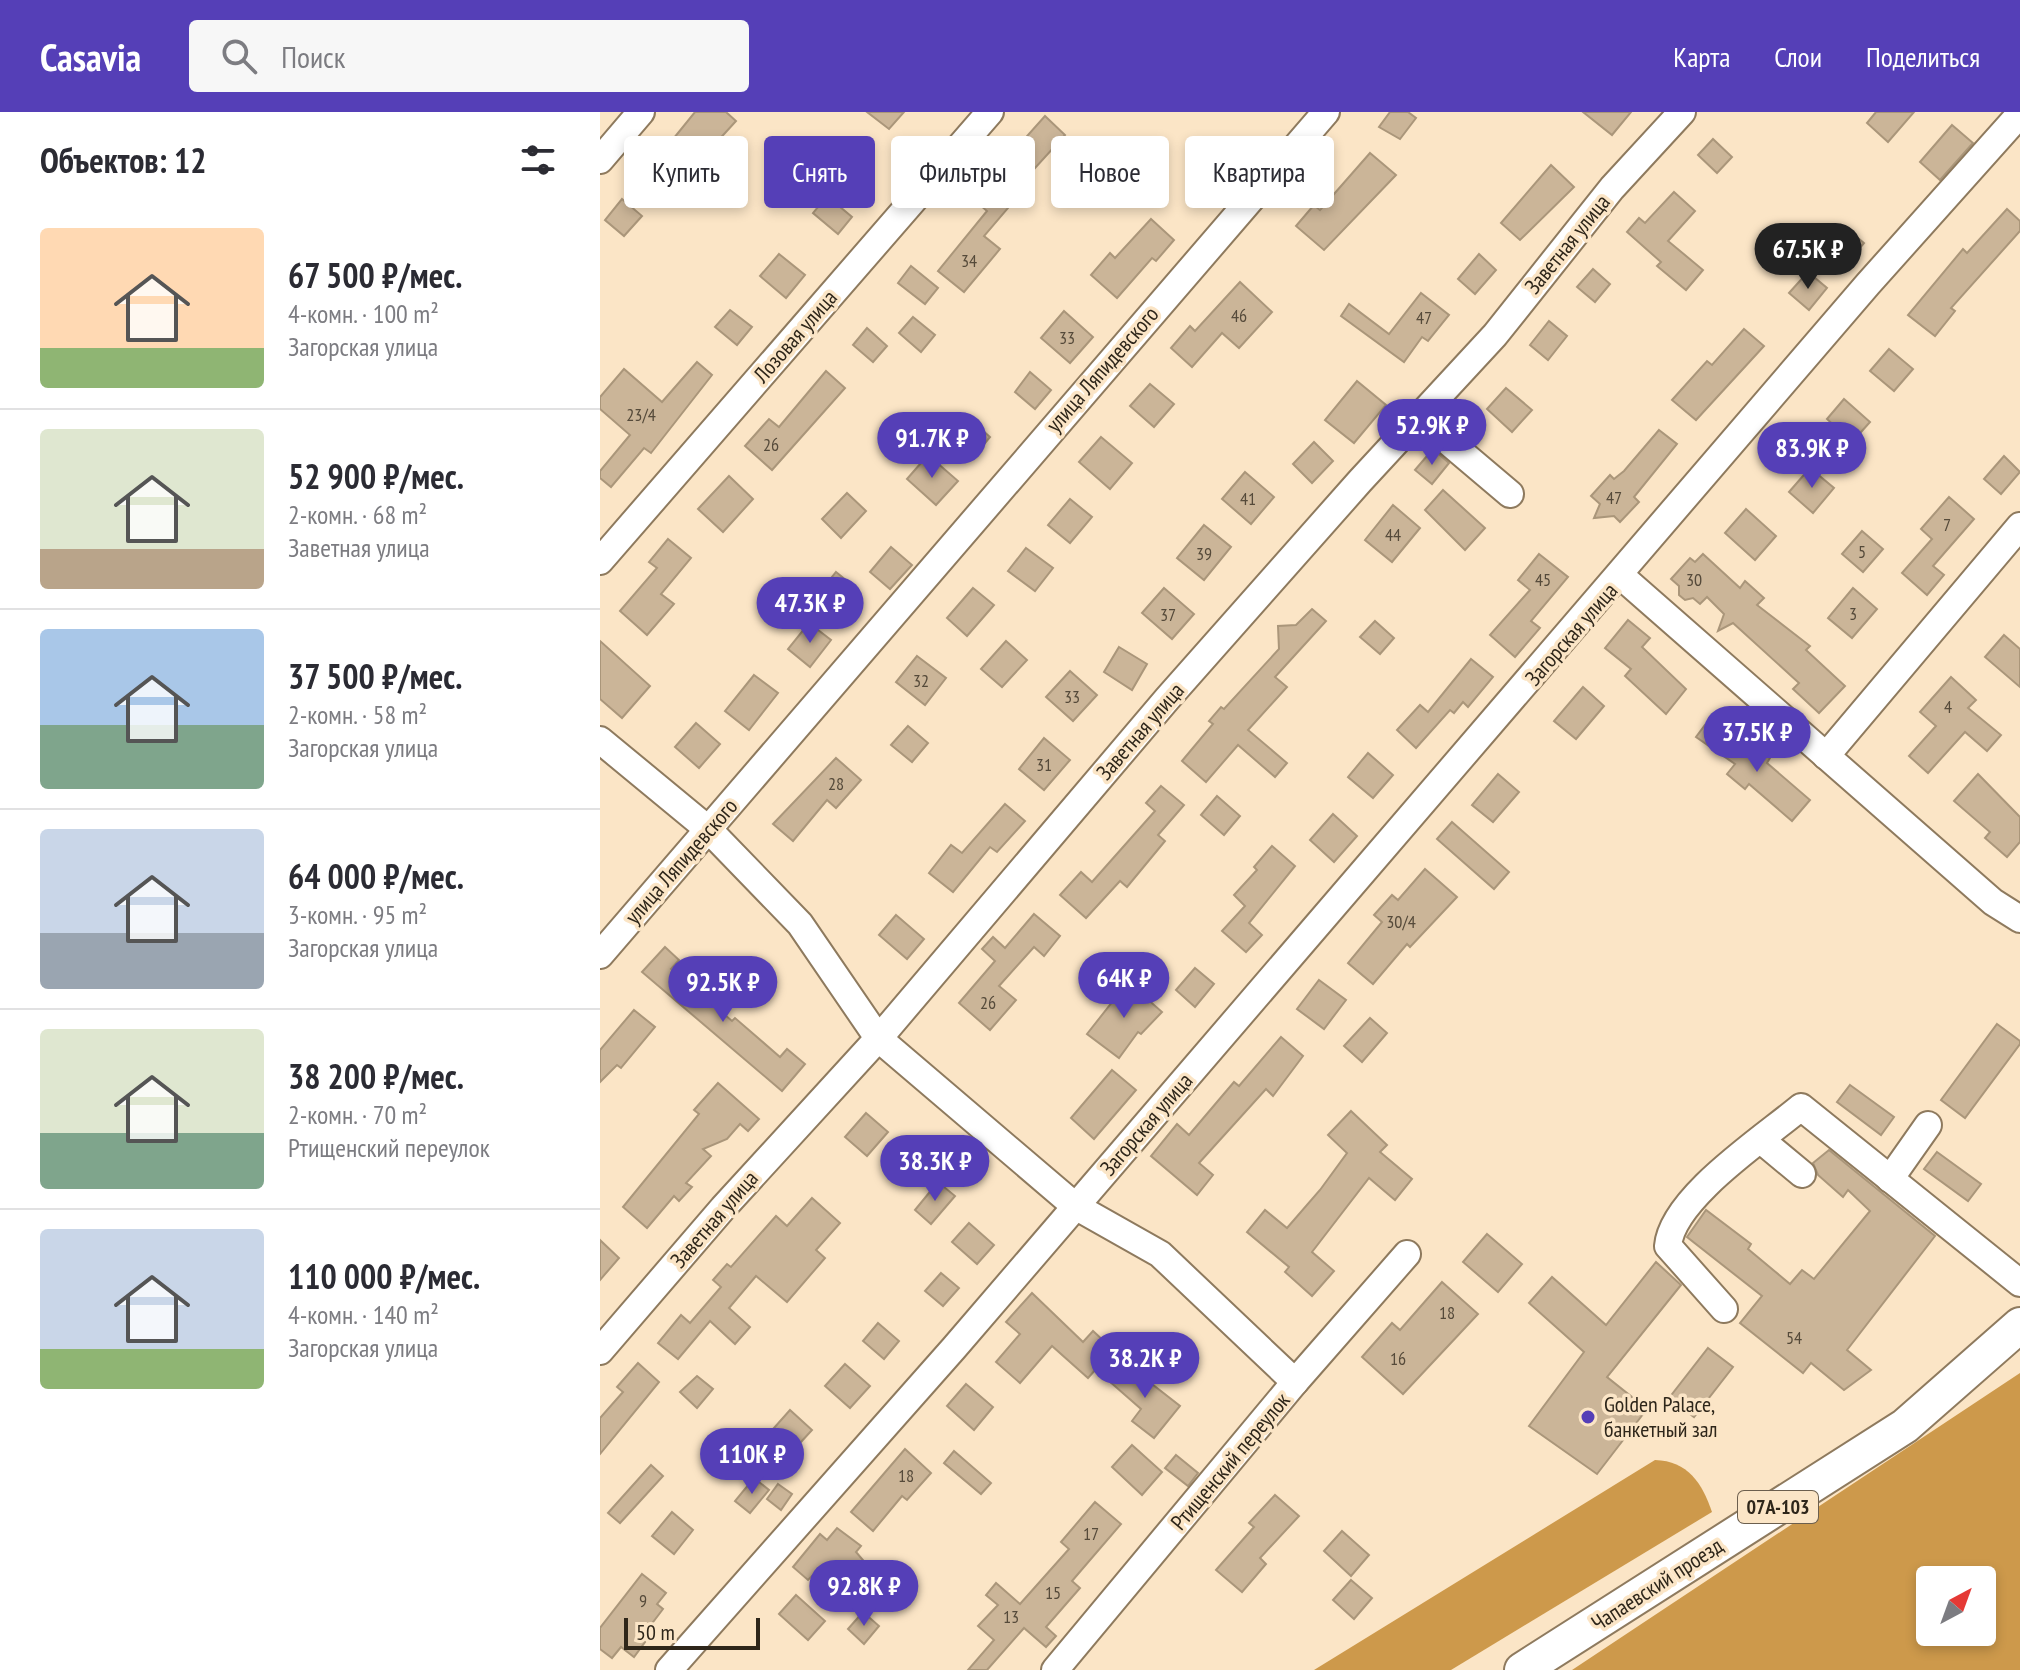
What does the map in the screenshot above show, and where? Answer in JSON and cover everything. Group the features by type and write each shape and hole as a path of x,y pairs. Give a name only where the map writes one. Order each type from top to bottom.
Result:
{"main road":[{"name":"Чапаевский проезд","path":"1522,1670 1905,1426 2020,1325"}],"street":[{"path":"600,160 641,112"},
{"name":"Лозовая улица","path":"600,561 990,112"},
{"name":"улица Ляпидевского","path":"600,955 1326,112"},
{"name":"Заветная улица","path":"600,1351 723,1208 878,1038 1157,711 1495,335 1612,188 1682,112"},
{"name":"Загорская улица","path":"669,1670 1621,576 1868,284 2020,114"},
{"path":"1419,417 1510,494"},
{"path":"1826,756 2020,526"},
{"name":"Загорская улица","path":"1621,576 1993,902 2019,916"},
{"path":"600,740 709,830 800,924 878,1038 1075,1206 1160,1254 1295,1382"},
{"path":"1724,1309 1668,1246 1670,1232 1688,1203 1801,1107 2020,1283"},
{"path":"1890,1179 1928,1125"},
{"path":"1761,1140 1802,1174"},
{"name":"Ртищенский переулок","path":"1055,1670 1295,1382 1407,1254"}],"shaded area":[{"path":"2020,1373 2020,1670 1572,1670"},
{"path":"1655,1460 1667,1461 1685,1469 1704,1492 1712,1512 1451,1670 1314,1670"}],"building":[{"path":"695,112 726,112 736,121 722,136 676,136"},
{"path":"867,112 904,112 889,129"},
{"path":"1390,112 1408,112 1416,118 1400,139 1379,127"},
{"path":"1583,112 1631,112 1612,135"},
{"path":"1876,112 1914,112 1888,142 1867,123"},
{"path":"1045,116 1065,135 1051,136 1051,150 1035,168 1035,136 1027,136"},
{"path":"1952,125 1973,143 1940,180 1920,162"},
{"path":"1713,139 1732,157 1717,173 1698,155"},
{"path":"1370,153 1396,175 1324,250 1296,226 1311,208 1334,208 1334,194"},
{"path":"1551,165 1574,187 1520,240 1501,223"},
{"path":"1674,192 1695,211 1668,241 1703,270 1686,290 1657,266 1661,262 1627,232 1639,218 1645,223"},
{"path":"622,199 624,208 633,208 642,216 624,236 605,220"},
{"path":"817,208 841,208 852,217 838,234 813,213"},
{"path":"984,208 1008,208 984,236 1000,249 964,292 938,271 987,211"},
{"path":"2007,209 2020,221 2020,231 1951,308 1955,311 1935,336 1908,315 1963,249 1967,253"},
{"path":"1151,219 1174,240 1156,261 1152,258 1117,298 1091,275 1110,253 1115,258"},
{"path":"1845,227 1864,243 1844,267 1825,250"},
{"path":"779,254 805,275 786,298 760,276"},
{"path":"1479,254 1496,270 1475,294 1458,279"},
{"path":"911,266 938,288 925,304 898,283"},
{"path":"1593,269 1610,284 1595,302 1577,287"},
{"path":"1808,272 1827,288 1809,310 1789,293"},
{"path":"1240,282 1272,312 1239,348 1222,333 1192,367 1171,348 1190,326 1195,331"},
{"path":"1421,293 1449,315 1428,341 1422,337 1404,362 1341,316 1349,304 1389,334"},
{"path":"730,310 752,327 737,345 715,327"},
{"path":"1064,311 1093,337 1070,363 1041,338"},
{"path":"913,317 935,335 921,352 899,333"},
{"path":"1549,321 1567,336 1548,360 1530,345"},
{"path":"867,328 887,346 873,362 853,345"},
{"path":"1744,329 1764,346 1696,420 1672,400 1707,361 1712,365"},
{"path":"1889,349 1913,369 1894,391 1870,371"},
{"path":"697,362 712,375 651,453 644,448 611,487 600,478 600,471 630,435 600,409 600,397 624,369 662,402"},
{"path":"826,371 845,388 772,470 745,446 769,419 779,427"},
{"path":"1030,372 1051,390 1035,409 1015,392"},
{"path":"1357,381 1386,405 1354,443 1325,420"},
{"path":"1150,384 1174,404 1154,427 1130,406"},
{"path":"1506,388 1532,410 1512,432 1487,409"},
{"path":"1844,399 1870,422 1852,442 1827,419"},
{"path":"970,419 990,437 974,456 953,439"},
{"path":"1659,430 1677,444 1634,497 1639,502 1620,522 1614,516 1594,518 1600,504 1591,496 1610,475 1614,479 1624,471"},
{"path":"1101,437 1132,463 1110,489 1079,462"},
{"path":"1314,442 1333,461 1312,483 1293,464"},
{"path":"1433,449 1449,463 1432,484 1415,470"},
{"path":"928,455 958,481 936,505 907,479"},
{"path":"2004,456 2020,472 2001,494 1984,479"},
{"path":"1810,468 1834,488 1813,513 1789,492"},
{"path":"1245,472 1274,497 1251,524 1222,499"},
{"path":"729,476 753,499 723,532 698,509"},
{"path":"1443,490 1485,528 1465,550 1425,510"},
{"path":"847,493 866,511 841,538 822,519"},
{"path":"1949,497 1974,519 1933,566 1944,575 1927,595 1902,573 1932,539 1921,529"},
{"path":"1070,499 1092,517 1070,543 1048,525"},
{"path":"1393,505 1420,528 1392,562 1365,540"},
{"path":"1746,509 1776,536 1755,560 1725,533"},
{"path":"1204,525 1231,547 1204,580 1177,558"},
{"path":"1862,531 1883,549 1863,572 1842,554"},
{"path":"668,539 691,558 661,594 674,604 647,635 620,611 657,568 649,562"},
{"path":"891,547 912,565 890,589 870,572"},
{"path":"1026,548 1053,568 1035,591 1008,571"},
{"path":"1539,554 1568,577 1531,621 1540,628 1515,657 1490,635 1530,590 1518,580"},
{"path":"1703,554 1740,588 1745,581 1764,598 1757,605 1810,646 1806,650 1845,686 1819,713 1793,689 1799,683 1733,623 1718,631 1724,614 1707,597 1700,604 1693,598 1685,600 1679,595 1679,586 1671,579 1690,558 1695,562"},
{"path":"836,572 858,590 841,610 820,592"},
{"path":"973,588 994,605 967,636 947,618"},
{"path":"1164,588 1194,614 1172,639 1142,613"},
{"path":"1853,588 1877,609 1852,638 1828,618"},
{"path":"1312,609 1326,621 1275,677 1287,687 1248,730 1287,763 1275,777 1238,745 1206,782 1182,761 1213,724 1209,721 1221,707 1224,709 1279,649 1278,626 1296,625"},
{"path":"1628,620 1650,638 1642,647 1686,689 1666,714 1625,676 1631,669 1605,648"},
{"path":"1375,621 1394,638 1380,654 1360,637"},
{"path":"809,623 831,640 810,667 788,649"},
{"path":"2004,635 2020,649 2020,687 1985,657"},
{"path":"600,641 650,686 622,718 600,699"},
{"path":"1006,641 1027,660 1002,687 981,669"},
{"path":"1119,647 1147,664 1132,690 1104,672"},
{"path":"917,656 946,678 925,705 896,682"},
{"path":"1471,659 1493,677 1468,707 1463,702 1454,713 1450,710 1416,748 1397,730 1420,705 1428,712"},
{"path":"1070,671 1097,695 1073,721 1046,697"},
{"path":"754,675 778,693 749,730 725,711"},
{"path":"1951,677 1976,700 1968,708 2001,735 1987,751 1965,732 1928,773 1909,756 1936,726 1920,712"},
{"path":"1583,687 1604,706 1576,739 1554,721"},
{"path":"696,723 720,744 699,768 675,747"},
{"path":"1705,725 1744,753 1752,743 1770,758 1767,763 1810,800 1792,821 1749,784 1745,789 1727,774 1735,764 1696,737"},
{"path":"908,726 928,743 912,762 891,745"},
{"path":"1044,738 1070,760 1044,790 1019,769"},
{"path":"1368,753 1393,775 1373,798 1348,777"},
{"path":"836,758 861,780 836,808 827,800 793,841 773,824"},
{"path":"1498,774 1519,792 1493,822 1472,805"},
{"path":"1978,774 2020,817 2020,842 2007,857 1985,838 1990,832 1954,801"},
{"path":"1161,786 1184,805 1158,835 1165,841 1127,887 1120,881 1086,918 1060,895 1081,872 1092,882 1155,811 1146,803"},
{"path":"1217,796 1240,816 1224,835 1201,815"},
{"path":"1005,804 1025,821 997,852 990,847 953,892 929,873 951,845 962,853"},
{"path":"1333,814 1357,836 1334,862 1310,840"},
{"path":"1452,822 1509,872 1494,889 1437,839"},
{"path":"1272,846 1295,866 1249,923 1262,935 1246,952 1222,931 1245,906 1234,895 1257,870 1254,867"},
{"path":"1425,869 1457,897 1410,947 1407,944 1373,984 1348,963 1382,922 1374,915 1392,895 1398,900"},
{"path":"1034,914 1060,936 1044,956 1034,947 999,986 1016,1000 990,1030 959,1003 995,961 982,949 993,937 1005,948"},
{"path":"896,915 924,939 907,959 879,935"},
{"path":"665,947 679,960 671,969 732,1021 735,1018 780,1057 787,1049 805,1064 782,1091 642,972"},
{"path":"1195,968 1214,984 1195,1007 1176,990"},
{"path":"1319,980 1346,1000 1324,1029 1297,1009"},
{"path":"1128,982 1162,1012 1141,1034 1138,1032 1119,1058 1087,1034"},
{"path":"634,1010 655,1027 621,1068 617,1065 600,1082 600,1050"},
{"path":"1370,1018 1387,1033 1362,1062 1344,1046"},
{"path":"1997,1024 2020,1044 1965,1118 1941,1100"},
{"path":"1281,1037 1303,1056 1273,1096 1266,1089 1199,1163 1213,1175 1197,1195 1151,1156 1177,1124 1189,1135 1234,1082 1239,1086"},
{"path":"1112,1070 1136,1090 1094,1139 1071,1118"},
{"path":"718,1083 759,1119 748,1131 740,1124 727,1139 703,1149 711,1156 686,1183 692,1187 679,1201 674,1196 647,1228 623,1207 699,1114 694,1110"},
{"path":"1850,1085 1894,1117 1881,1135 1837,1102"},
{"path":"1351,1111 1387,1145 1380,1152 1412,1179 1395,1200 1369,1178 1312,1252 1334,1271 1312,1296 1285,1272 1289,1267 1247,1232 1265,1210 1287,1228 1320,1190 1347,1153 1328,1135"},
{"path":"866,1113 888,1132 867,1156 845,1137"},
{"path":"1829,1150 1935,1236 1847,1350 1871,1370 1844,1390 1811,1363 1803,1373 1740,1323 1762,1296 1687,1237 1706,1210 1751,1244 1748,1249 1790,1284 1802,1270 1814,1279 1870,1211 1848,1190 1843,1197 1818,1175 1813,1163"},
{"path":"1937,1152 1981,1184 1968,1201 1924,1169"},
{"path":"938,1182 955,1196 931,1224 915,1210"},
{"path":"812,1198 840,1223 816,1250 825,1258 787,1302 756,1276 729,1308 750,1327 735,1344 710,1321 678,1359 658,1343 681,1315 690,1323 721,1287 713,1280 727,1264 731,1267 776,1216 787,1226"},
{"path":"969,1223 994,1245 977,1264 952,1242"},
{"path":"1487,1234 1522,1264 1498,1292 1463,1262"},
{"path":"600,1240 619,1258 600,1280"},
{"path":"1656,1262 1681,1285 1607,1377 1647,1409 1597,1474 1529,1426 1584,1352 1529,1303 1552,1277 1606,1325"},
{"path":"941,1273 959,1288 943,1306 925,1291"},
{"path":"1442,1282 1478,1314 1403,1394 1362,1357 1392,1323 1400,1330"},
{"path":"1032,1293 1083,1342 1093,1331 1106,1343 1096,1353 1104,1360 1088,1378 1052,1346 1020,1383 996,1362 1020,1334 1006,1322"},
{"path":"878,1323 899,1341 884,1359 863,1341"},
{"path":"1708,1348 1733,1367 1694,1417 1669,1398"},
{"path":"638,1363 659,1382 600,1454 600,1418 623,1392 617,1387"},
{"path":"1125,1363 1180,1406 1154,1438 1132,1421 1141,1409 1109,1381"},
{"path":"845,1364 870,1386 850,1408 825,1386"},
{"path":"697,1376 713,1389 697,1408 680,1392"},
{"path":"966,1384 993,1407 974,1430 947,1406"},
{"path":"790,1410 812,1430 788,1456 766,1437"},
{"path":"1132,1445 1162,1472 1142,1495 1112,1467"},
{"path":"905,1449 931,1473 907,1500 902,1496 873,1531 851,1512"},
{"path":"954,1451 991,1483 981,1494 944,1463"},
{"path":"1176,1455 1198,1473 1188,1486 1165,1468"},
{"path":"651,1465 663,1476 620,1523 608,1513"},
{"path":"754,1478 769,1490 750,1513 735,1501"},
{"path":"778,1484 792,1494 781,1510 767,1499"},
{"path":"1275,1495 1299,1516 1260,1558 1266,1564 1242,1592 1216,1570 1254,1527 1249,1523"},
{"path":"1095,1502 1121,1524 1072,1581 1080,1588 1046,1627 1056,1636 1046,1647 1024,1628 987,1670 968,1670 994,1640 978,1626 998,1605 986,1595 996,1583 1020,1604 1069,1549 1061,1542"},
{"path":"672,1512 693,1530 674,1554 652,1536"},
{"path":"837,1528 861,1546 856,1552 874,1573 863,1586 852,1577 841,1591 817,1571 808,1580 793,1567 820,1534 827,1540"},
{"path":"1342,1531 1369,1555 1351,1576 1324,1551"},
{"path":"642,1574 666,1593 657,1604 663,1609 641,1638 645,1642 634,1657 621,1647 612,1658 600,1649 600,1628"},
{"path":"1351,1580 1372,1598 1354,1619 1333,1600"},
{"path":"796,1595 825,1621 808,1640 779,1614"},
{"path":"863,1612 879,1626 864,1644 848,1629"}],"place":[{"name":"Golden Palace, банкетный зал","path":"1588,1417"}]}
